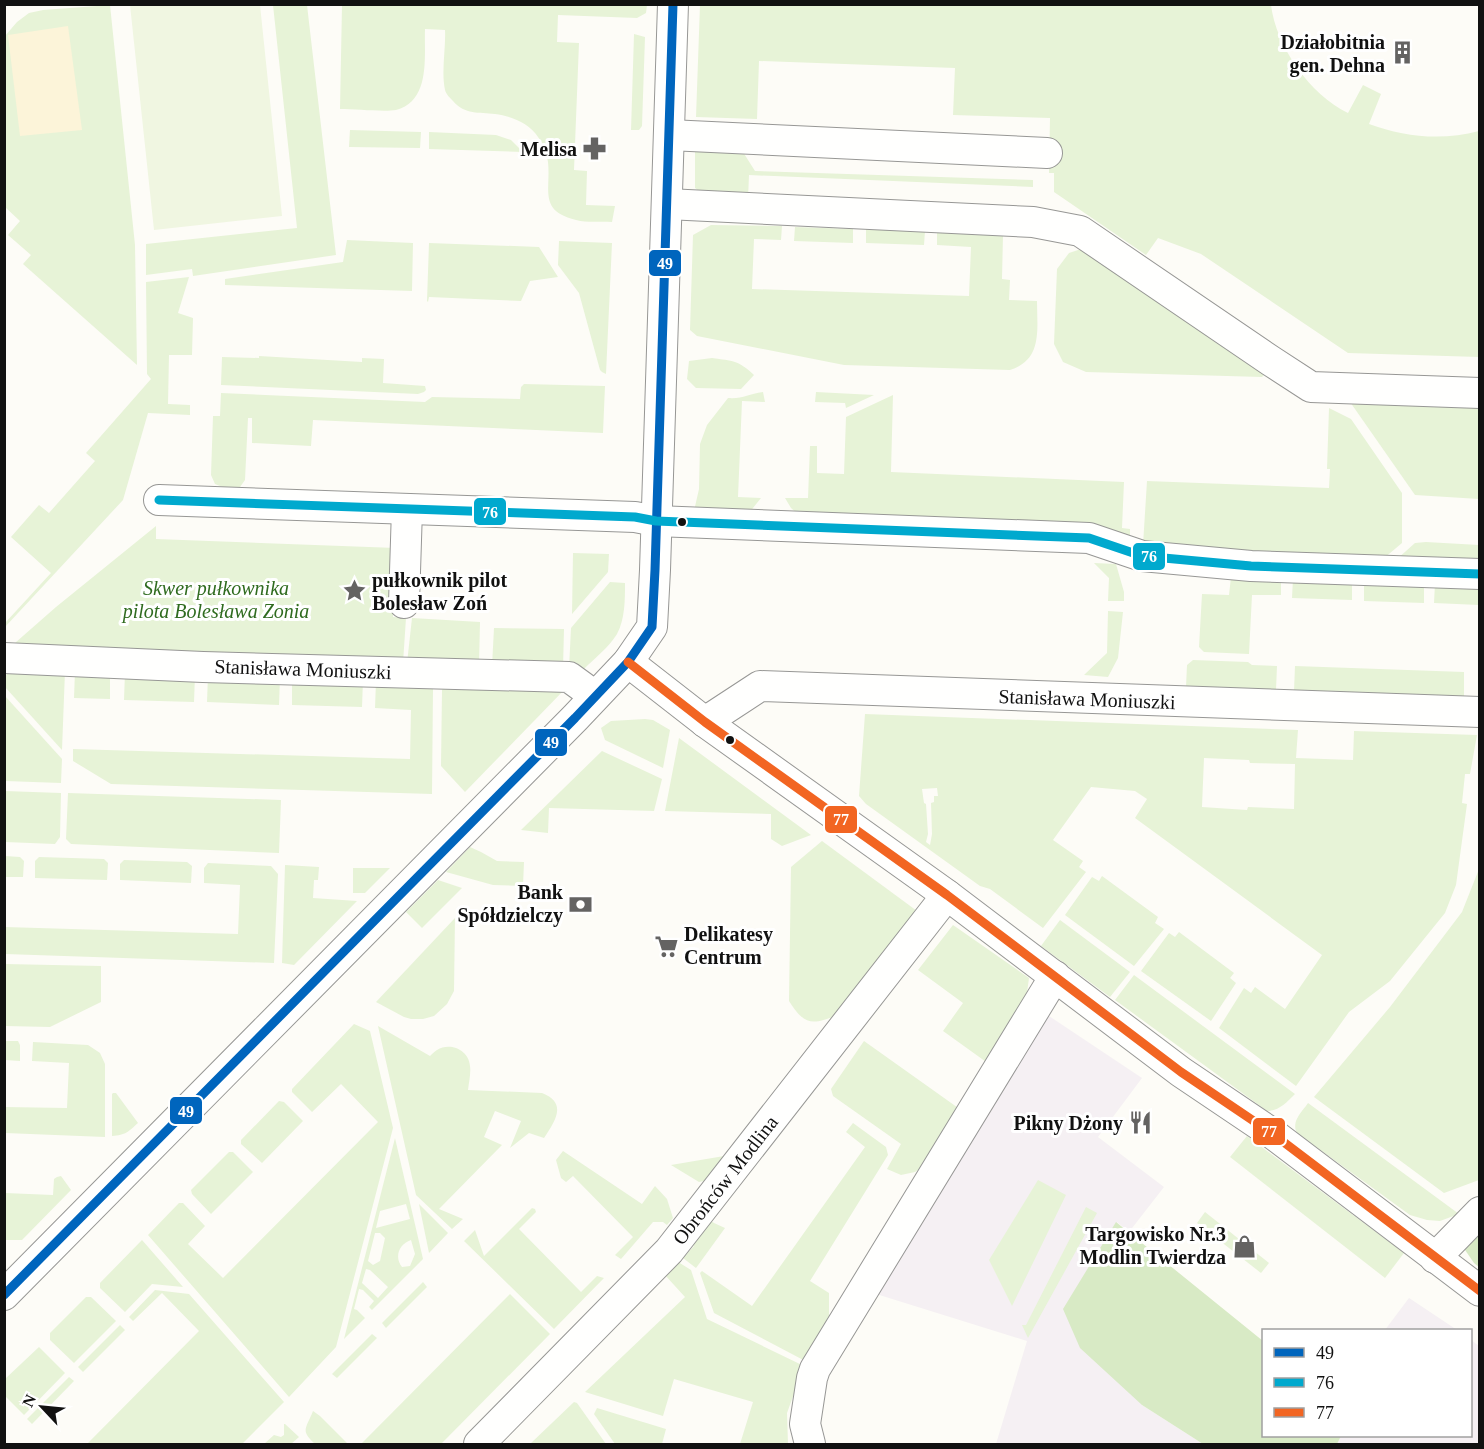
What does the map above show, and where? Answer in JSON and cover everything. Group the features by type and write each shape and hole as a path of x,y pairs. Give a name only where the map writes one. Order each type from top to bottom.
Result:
{"street":[{"path":"4,1294 596,696 628,662 652,627 656,570 673,4"},
{"path":"669,135 1047,153"},
{"path":"667,204 1033,222 1080,231 1311,387 1479,393"},
{"path":"159,500 635,517 656,520 1089,538 1142,556 1251,566 1479,574"},
{"path":"404,603 407,509"},
{"name":"Stanisława Moniuszki","path":"4,658 203,667 569,677 596,696"},
{"path":"628,662 705,722 947,896 1181,1072 1273,1134 1479,1291"},
{"name":"Stanisława Moniuszki","path":"705,722 760,686 1479,712"},
{"name":"Obrońców Modlina","path":"479,1444 669,1251 947,896"},
{"path":"810,1444 805,1424 815,1369 1055,976"},
{"path":"1435,1258 1479,1212"}],"shaded area":[{"path":"1043,1012 1142,1078 1098,1137 1164,1187 1129,1232 1117,1222 1142,1405 1203,1444 996,1444 1027,1341 873,1293"},
{"path":"1409,1298 1456,1329 1386,1329"},
{"path":"1472,1341 1479,1346 1479,1444 1337,1444 1340,1437 1472,1437"}],"green space":[{"path":"110,5 135,245 137,365 23,264 31,255 8,235 20,221 5,207 5,36 17,22 29,13"},
{"path":"130,5 260,5 282,216 154,230"},
{"path":"273,5 307,5 336,255 193,276 192,269 146,275 146,244 297,228"},
{"path":"342,5 647,5 646,13 637,18 558,15 557,42 579,43 574,170 587,171 586,205 615,206 612,222 580,221 556,211 549,198 547,156 542,142 534,132 525,124 507,116 462,109 449,97 444,83 445,30 425,29 423,76 420,88 407,105 391,111 340,109"},
{"path":"700,5 1271,5 1280,37 1297,68 1308,82 1334,105 1348,113 1363,85 1381,94 1369,124 1409,135 1437,137 1479,131 1479,357 1348,353 1201,254 1158,238 1146,255 1054,192 1054,173 1049,173 1050,118 953,115 955,68 759,61 757,119 696,117"},
{"path":"634,34 645,37 642,126 639,130 631,130"},
{"path":"350,130 421,132 420,148 349,147"},
{"path":"429,132 496,135 511,140 523,152 429,149"},
{"path":"695,151 743,152 755,171 1033,180 1033,187 749,175 748,199 703,194 695,188"},
{"path":"711,225 782,226 781,240 754,239 752,289 969,296 971,247 937,245 937,231 1003,235 1002,279 1010,280 1009,300 1037,301 1037,332 1033,351 1021,365 1010,370 844,365 697,336 690,330 693,235"},
{"path":"795,227 853,229 853,243 794,241"},
{"path":"866,229 925,231 924,245 866,243"},
{"path":"347,240 413,243 412,291 225,285 225,279 343,262"},
{"path":"559,241 612,243 606,374 600,370 579,293 558,265"},
{"path":"429,243 539,247 558,277 530,281 521,301 429,297 428,302"},
{"path":"1081,249 1266,373 1262,377 1086,372 1063,362 1054,344 1057,269 1069,253"},
{"path":"189,277 178,313 193,318 192,355 169,355 168,404 190,405 190,415 148,413 123,500 5,627 5,623 51,573 11,537 39,505 49,513 95,461 86,453 151,379 147,374 146,282"},
{"path":"259,356 362,362 362,358 384,359 383,383 425,386 426,390 418,394 221,385 222,357 259,358"},
{"path":"712,358 735,362 754,375 741,389 696,388 687,379 689,361"},
{"path":"524,384 605,386 603,433 313,420 311,446 252,443 252,418 248,418 245,480 240,487 225,488 215,484 211,475 213,416 220,416 221,393 425,402 432,397 520,399 521,387"},
{"path":"763,392 765,402 742,401 738,497 761,498 749,513 694,511 699,489 700,444 707,425 728,398"},
{"path":"816,392 874,395 846,408 845,403 815,402"},
{"path":"893,395 891,472 1124,482 1122,528 1130,529 1130,538 800,516 785,498 808,498 810,446 817,446 817,473 844,474 846,417"},
{"path":"1348,399 1479,404 1479,499 1415,495"},
{"path":"1329,408 1351,419 1402,493 1402,543 1383,559 1143,545 1147,481 1329,488 1330,469 1327,469"},
{"name":"Skwer pułkownika pilota Bolesława Zonia","path":"156,526 156,539 396,548 393,617 406,618 403,663 7,650"},
{"path":"1415,543 1479,545 1479,563 1396,560"},
{"path":"573,553 609,554 608,572 572,614"},
{"path":"1094,563 1116,564 1124,592 1124,601 1108,601 1109,578"},
{"path":"1231,577 1281,579 1281,595 1252,595 1249,654 1204,652 1199,647 1202,594 1229,595"},
{"path":"1293,578 1352,580 1352,600 1292,598"},
{"path":"1364,581 1424,582 1424,603 1364,601"},
{"path":"610,582 625,583 625,603 620,628 606,648 584,669 569,669 571,628"},
{"path":"1435,583 1479,585 1479,605 1434,603"},
{"path":"1108,611 1123,612 1118,658 1108,677 1084,675 1107,653"},
{"path":"412,618 480,622 479,665 407,663"},
{"path":"494,628 564,629 563,669 492,666"},
{"path":"1193,660 1248,662 1252,665 1277,666 1276,690 1186,687 1187,665"},
{"path":"1295,666 1464,672 1464,697 1294,691"},
{"path":"11,668 65,671 62,750 5,687 5,677"},
{"path":"75,671 110,672 110,699 74,698"},
{"path":"125,672 195,675 194,702 124,700"},
{"path":"208,675 280,678 279,705 207,702"},
{"path":"292,678 363,680 362,707 292,705"},
{"path":"376,681 430,683 433,689 432,794 111,784 73,761 73,749 410,759 411,710 375,708"},
{"path":"447,683 566,688 465,792 441,766 442,690"},
{"path":"5,696 62,759 61,783 5,781"},
{"path":"865,714 1298,730 1296,758 1353,760 1354,731 1477,735 1470,774 1465,774 1462,803 1467,804 1456,885 1445,913 1390,981 1349,1012 1296,1086 1219,1028 1244,988 1251,993 1255,987 1285,1009 1322,955 1135,818 1147,799 1135,791 1091,787 1053,840 1083,861 1079,867 1086,872 1043,928 990,889 980,886 866,804 859,796","holes":["1204,758 1249,760 1250,763 1295,764 1294,809 1248,807 1247,810 1202,807","937,788 938,796 934,796 934,802 931,803 930,845 926,842 928,834 926,804 922,789"]},
{"path":"653,720 670,730 663,768 605,740 601,728 611,721"},
{"path":"679,738 811,835 782,846 771,839 771,814 665,811"},
{"path":"602,751 662,779 654,811 549,808 548,833 521,830"},
{"path":"5,791 61,793 60,837 55,844 5,842"},
{"path":"68,793 281,800 279,853 71,844 66,839"},
{"path":"822,841 917,911 838,1015 815,1022 800,1015 789,1001 791,867"},
{"path":"470,847 497,861 524,862 523,886 493,885 446,872"},
{"path":"5,856 20,857 24,861 23,877 5,877"},
{"path":"39,857 104,859 108,863 107,880 35,878 35,861"},
{"path":"124,860 187,862 192,866 191,883 120,880 120,864"},
{"path":"208,863 271,866 278,874 274,963 5,954 5,927 238,934 240,885 204,883 204,868"},
{"path":"285,865 319,867 318,880 314,880 313,898 357,901 294,965 282,963"},
{"path":"353,868 390,868 365,893 353,893"},
{"path":"1479,869 1479,1180 1444,1193 1314,1097 1390,1007 1462,912"},
{"path":"1102,876 1158,917 1155,923 1164,929 1134,966 1065,915 1092,877 1099,881"},
{"path":"438,880 462,888 422,928 406,912"},
{"path":"455,918 454,991 447,1004 434,1016 411,1019 376,1002"},
{"path":"1060,920 1130,972 1110,997 1041,946"},
{"path":"953,925 1029,978 1026,1000 989,1064 943,1031 963,1003 918,970"},
{"path":"1179,932 1234,973 1230,978 1236,983 1211,1021 1141,971 1169,933 1175,937"},
{"path":"5,964 101,966 101,1002 50,1027 5,1026"},
{"path":"1134,975 1295,1094 1279,1108 1267,1111 1115,1000"},
{"path":"354,1024 370,1031 393,1128 336,1347 289,1397 148,1235 179,1203 183,1203 205,1226 188,1244 223,1278 378,1122 341,1084 312,1112 292,1092 292,1089"},
{"path":"378,1026 430,1056 437,1050 448,1047 463,1052 470,1066 468,1090 542,1093 550,1097 557,1107 555,1119 544,1138 529,1133 510,1148 521,1121 495,1111 484,1137 502,1145 439,1209 463,1219 452,1229 416,1195"},
{"path":"5,1041 18,1041 20,1061 5,1060"},
{"path":"864,1041 961,1110 930,1161 915,1172 901,1175 887,1169 901,1144 833,1096 831,1089"},
{"path":"33,1042 88,1045 100,1053 105,1064 105,1137 5,1133 5,1107 67,1108 69,1063 32,1061"},
{"path":"116,1093 138,1123 121,1135 112,1136 112,1094"},
{"path":"279,1101 284,1102 303,1121 262,1163 241,1144 241,1140"},
{"path":"1308,1103 1459,1214 1440,1221 1410,1215 1297,1133 1296,1121"},
{"path":"853,1123 886,1147 888,1155 810,1281 829,1293 829,1330 809,1363 714,1313 700,1273 702,1271 752,1306 865,1147 846,1132"},
{"path":"1247,1136 1404,1253 1385,1278 1230,1157"},
{"path":"395,1138 423,1259 372,1310 369,1307 374,1301 359,1289 354,1309 365,1318 344,1339","holes":["406,1204 410,1219 376,1228 380,1211","375,1233 380,1233 385,1238 380,1261 373,1265 368,1261","411,1240 415,1254 410,1266 402,1267 398,1255 403,1244","366,1269 388,1287 378,1298 362,1283"]},
{"path":"563,1151 642,1204 655,1186 667,1199 673,1218 667,1225 663,1222 653,1222 621,1259 615,1255 633,1237 573,1176 566,1182 561,1178 556,1160"},
{"path":"229,1152 233,1152 253,1172 211,1214 191,1190"},
{"path":"724,1156 704,1181 699,1182 671,1165"},
{"path":"61,1176 71,1190 22,1240 5,1240 5,1193 53,1195 54,1179"},
{"path":"1038,1180 1066,1195 1012,1306 989,1260"},
{"path":"419,1204 448,1233 429,1253"},
{"path":"1086,1207 1097,1213 1028,1338 1022,1325 1026,1325"},
{"path":"532,1208 536,1212 519,1229 581,1292 597,1276 604,1278 554,1329 464,1241 475,1230 484,1256"},
{"path":"1205,1212 1269,1263 1261,1273 1197,1223"},
{"path":"708,1219 725,1228 696,1268 683,1258 694,1246 688,1243"},
{"path":"1116,1222 1262,1340 1262,1437 1340,1437 1337,1444 1203,1444 1142,1405 1080,1348 1063,1309"},
{"path":"1479,1232 1479,1267 1463,1247"},
{"path":"142,1240 183,1287 152,1284 125,1312 100,1288 100,1283"},
{"path":"675,1260 691,1270 707,1319 804,1366 787,1413 788,1444 740,1444 753,1402 674,1379 663,1416 585,1392 685,1297 664,1274"},
{"path":"423,1282 427,1287 386,1328 382,1323"},
{"path":"155,1290 189,1294 284,1402 242,1444 87,1444 199,1331 162,1293 133,1321 129,1317"},
{"path":"510,1294 550,1334 441,1444 361,1444"},
{"path":"86,1297 91,1297 116,1321 74,1363 50,1340 50,1333"},
{"path":"120,1325 125,1330 83,1372 78,1367"},
{"path":"372,1334 377,1338 337,1378 332,1374"},
{"path":"39,1347 65,1373 24,1415 5,1396 5,1379"},
{"path":"69,1377 74,1381 32,1424 27,1419"},
{"path":"574,1402 606,1444 530,1444"},
{"path":"597,1408 666,1429 662,1444 615,1444 594,1414"},
{"path":"313,1411 348,1444 315,1444 306,1432"},
{"path":"284,1424 299,1437 291,1444 264,1444 274,1435 281,1437 284,1435"}],"sand":[{"path":"68,26 82,130 20,136 8,35"}],"transit line":[{"name":"49","path":"4,1295 575,718 628,662 652,627 673,4"},
{"name":"76","path":"159,500 635,517 656,521 1089,538 1142,556 1251,566 1480,574"},
{"name":"77","path":"628,662 705,722 947,895 1181,1072 1273,1134 1480,1291"}],"place":[{"name":"Działobitnia gen. Dehna","path":"1403,53"},
{"name":"Melisa","path":"595,149"},
{"name":"pułkownik pilot Bolesław Zoń","path":"354,591"},
{"name":"Bank Spółdzielczy","path":"581,904"},
{"name":"Delikatesy Centrum","path":"666,946"},
{"name":"Pikny Dżony","path":"1141,1123"},
{"name":"Targowisko Nr.3 Modlin Twierdza","path":"1244,1246"}]}
